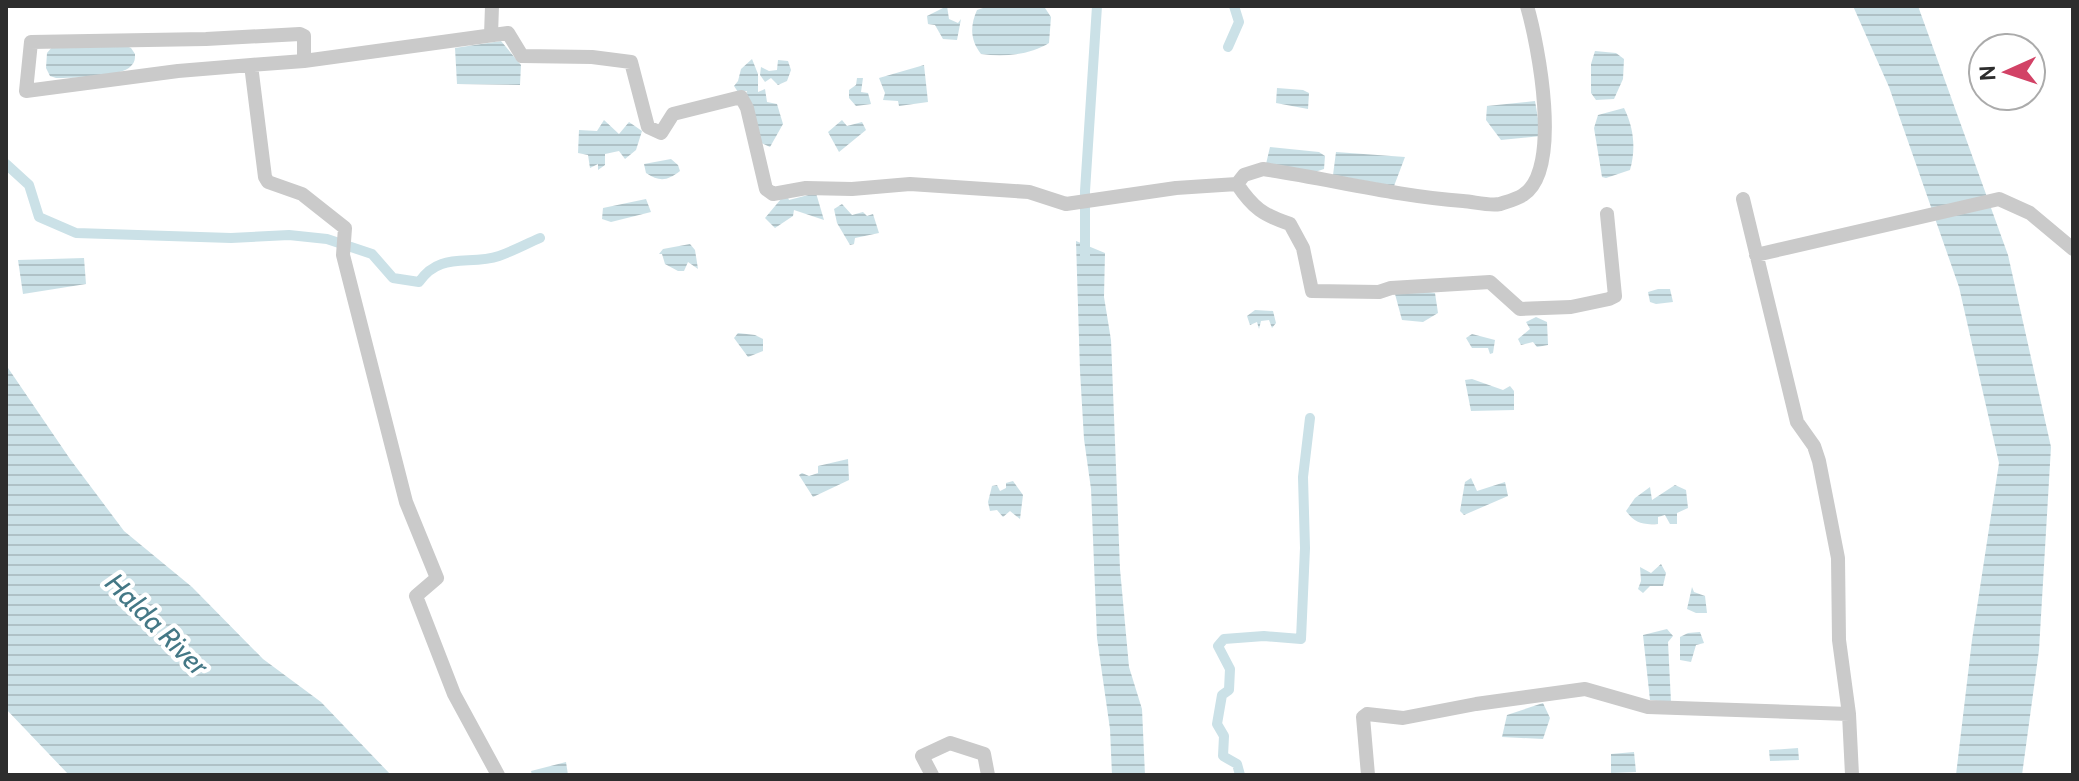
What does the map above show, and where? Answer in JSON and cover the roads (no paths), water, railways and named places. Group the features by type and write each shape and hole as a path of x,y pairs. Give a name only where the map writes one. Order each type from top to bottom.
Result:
{"street":[{"path":"491,35 492,6"},
{"path":"304,61 304,36 300,34 31,42 26,91 178,71 304,61 508,33 522,56 592,57 631,62 648,127 661,133 673,114 741,97 747,108 766,189 773,194 806,188 852,189 910,184 1029,192 1066,204 1176,188 1237,184 1244,175 1263,169 1436,199 1499,204 1525,194 1539,173 1546,126 1541,73 1527,6"},
{"path":"251,65 265,177 268,182 302,194 345,228 343,255 406,502 437,578 416,596 454,694 498,775"},
{"path":"1237,184 1252,206 1290,224 1303,248 1312,291 1379,292 1391,288 1490,282 1520,309 1571,307 1615,296 1607,214"},
{"path":"1743,199 1797,422 1814,446 1819,461 1838,558 1839,640 1849,714 1852,775"},
{"path":"1756,255 1999,199 2030,213 2073,249"},
{"path":"1368,775 1363,721 1367,714 1403,718 1585,689 1648,707 1849,714"},
{"path":"932,775 922,756 950,743 984,754 988,775"}],"water":[{"path":"947,6 949,19 958,23 961,19 957,40 943,39 935,25 928,24 927,16"},
{"path":"989,6 1045,8 1051,17 1049,43 1016,54 981,54 973,38 973,22 977,10"},
{"path":"1853,6 1918,6 2008,255 2051,447 2039,650 2022,775 1956,775 1972,640 1999,463 1959,287 1889,87"},
{"path":"501,41 521,65 520,85 457,84 455,48"},
{"path":"122,44 131,48 135,59 131,66 118,73 56,78 50,76 46,68 47,53 53,46"},
{"path":"1595,51 1616,53 1624,59 1623,79 1614,99 1596,100 1591,93 1591,64"},
{"path":"752,59 758,74 758,92 765,89 767,102 777,104 783,124 770,147 757,141 745,96 747,91 738,92 734,86 741,69"},
{"path":"778,60 788,61 791,70 787,81 778,85 771,78 765,82 760,75 761,67 769,71 777,70"},
{"path":"924,65 928,102 899,106 898,101 883,100 885,93 879,78"},
{"path":"857,78 863,78 861,92 868,93 871,104 856,106 849,98 849,90 856,85"},
{"path":"1277,88 1309,93 1308,109 1276,103"},
{"path":"1535,101 1541,136 1501,140 1486,120 1487,106"},
{"path":"1624,108 1633,139 1630,170 1602,177 1594,128 1598,115"},
{"path":"604,120 619,134 629,122 642,131 636,150 625,159 619,151 605,154 605,165 598,170 598,164 590,168 588,155 578,153 579,130 597,131"},
{"path":"842,120 847,126 862,122 866,130 839,152 828,132"},
{"path":"1270,147 1319,152 1325,156 1324,169 1315,172 1266,164"},
{"path":"1336,152 1405,157 1394,186 1333,175"},
{"path":"671,159 680,171 671,177 659,179 646,173 644,164"},
{"path":"786,193 789,200 816,193 824,220 794,210 793,216 775,228 765,218"},
{"path":"646,199 651,212 611,222 602,219 603,208"},
{"path":"842,204 852,215 863,212 867,216 873,214 879,233 855,238 854,244 850,245 837,223 834,209"},
{"path":"1076,241 1105,253 1104,297 1111,340 1120,569 1129,667 1142,709 1145,775 1112,775 1110,729 1097,638 1091,489 1080,371"},
{"path":"690,244 695,250 698,269 688,262 684,271 678,271 665,264 662,254 659,254 663,249"},
{"path":"84,258 86,284 23,294 18,260"},
{"path":"1404,288 1435,293 1438,313 1423,322 1402,320 1395,294"},
{"path":"1670,289 1673,302 1650,302 1648,292"},
{"path":"1255,310 1273,311 1276,323 1272,328 1269,320 1261,321 1259,329 1257,322 1250,325 1247,316"},
{"path":"1536,317 1547,322 1548,345 1537,347 1533,342 1521,345 1518,339 1530,329 1526,322"},
{"path":"738,333 763,339 763,351 748,357 734,338"},
{"path":"1472,334 1495,340 1493,353 1490,354 1488,348 1472,348 1466,338"},
{"name":"Halda River","path":"6,365 124,531 192,587 263,659 321,702 391,775 69,775 6,709"},
{"path":"1472,379 1503,390 1510,386 1514,391 1514,410 1471,411 1465,380"},
{"path":"848,459 849,480 813,497 799,475 809,476 818,473 818,466"},
{"path":"1471,478 1477,491 1505,482 1508,496 1464,515 1460,511 1465,482"},
{"path":"1013,481 1023,495 1020,519 1010,511 1003,517 997,510 990,511 988,502 992,486 997,485 1000,491 1006,488 1006,483"},
{"path":"1675,485 1686,490 1688,508 1677,513 1677,524 1670,524 1665,515 1658,517 1658,524 1643,523 1636,521 1626,511 1635,498 1650,487 1652,500"},
{"path":"1661,564 1666,573 1663,586 1650,586 1643,593 1638,589 1640,567 1651,573"},
{"path":"1692,587 1694,592 1705,596 1707,613 1687,609"},
{"path":"1667,629 1673,636 1668,642 1671,702 1650,700 1643,635"},
{"path":"1700,632 1704,643 1696,645 1691,662 1680,660 1680,637"},
{"path":"1543,703 1550,718 1543,739 1502,737 1507,715"},
{"path":"1798,748 1799,760 1770,761 1769,750"},
{"path":"1634,752 1636,772 1611,773 1611,754"},
{"path":"566,762 568,775 532,775 531,771"}],"waterway":[{"path":"1085,256 1085,191 1097,6"},
{"path":"1228,47 1239,22 1234,6"},
{"path":"6,164 29,185 39,217 76,233 231,238 289,235 327,239 372,254 393,278 419,282 436,266 488,259 540,238"},
{"path":"1240,775 1237,764 1223,756 1224,736 1217,724 1222,695 1229,690 1230,669 1218,646 1224,639 1264,636 1301,639 1305,548 1303,477 1310,418"}]}
